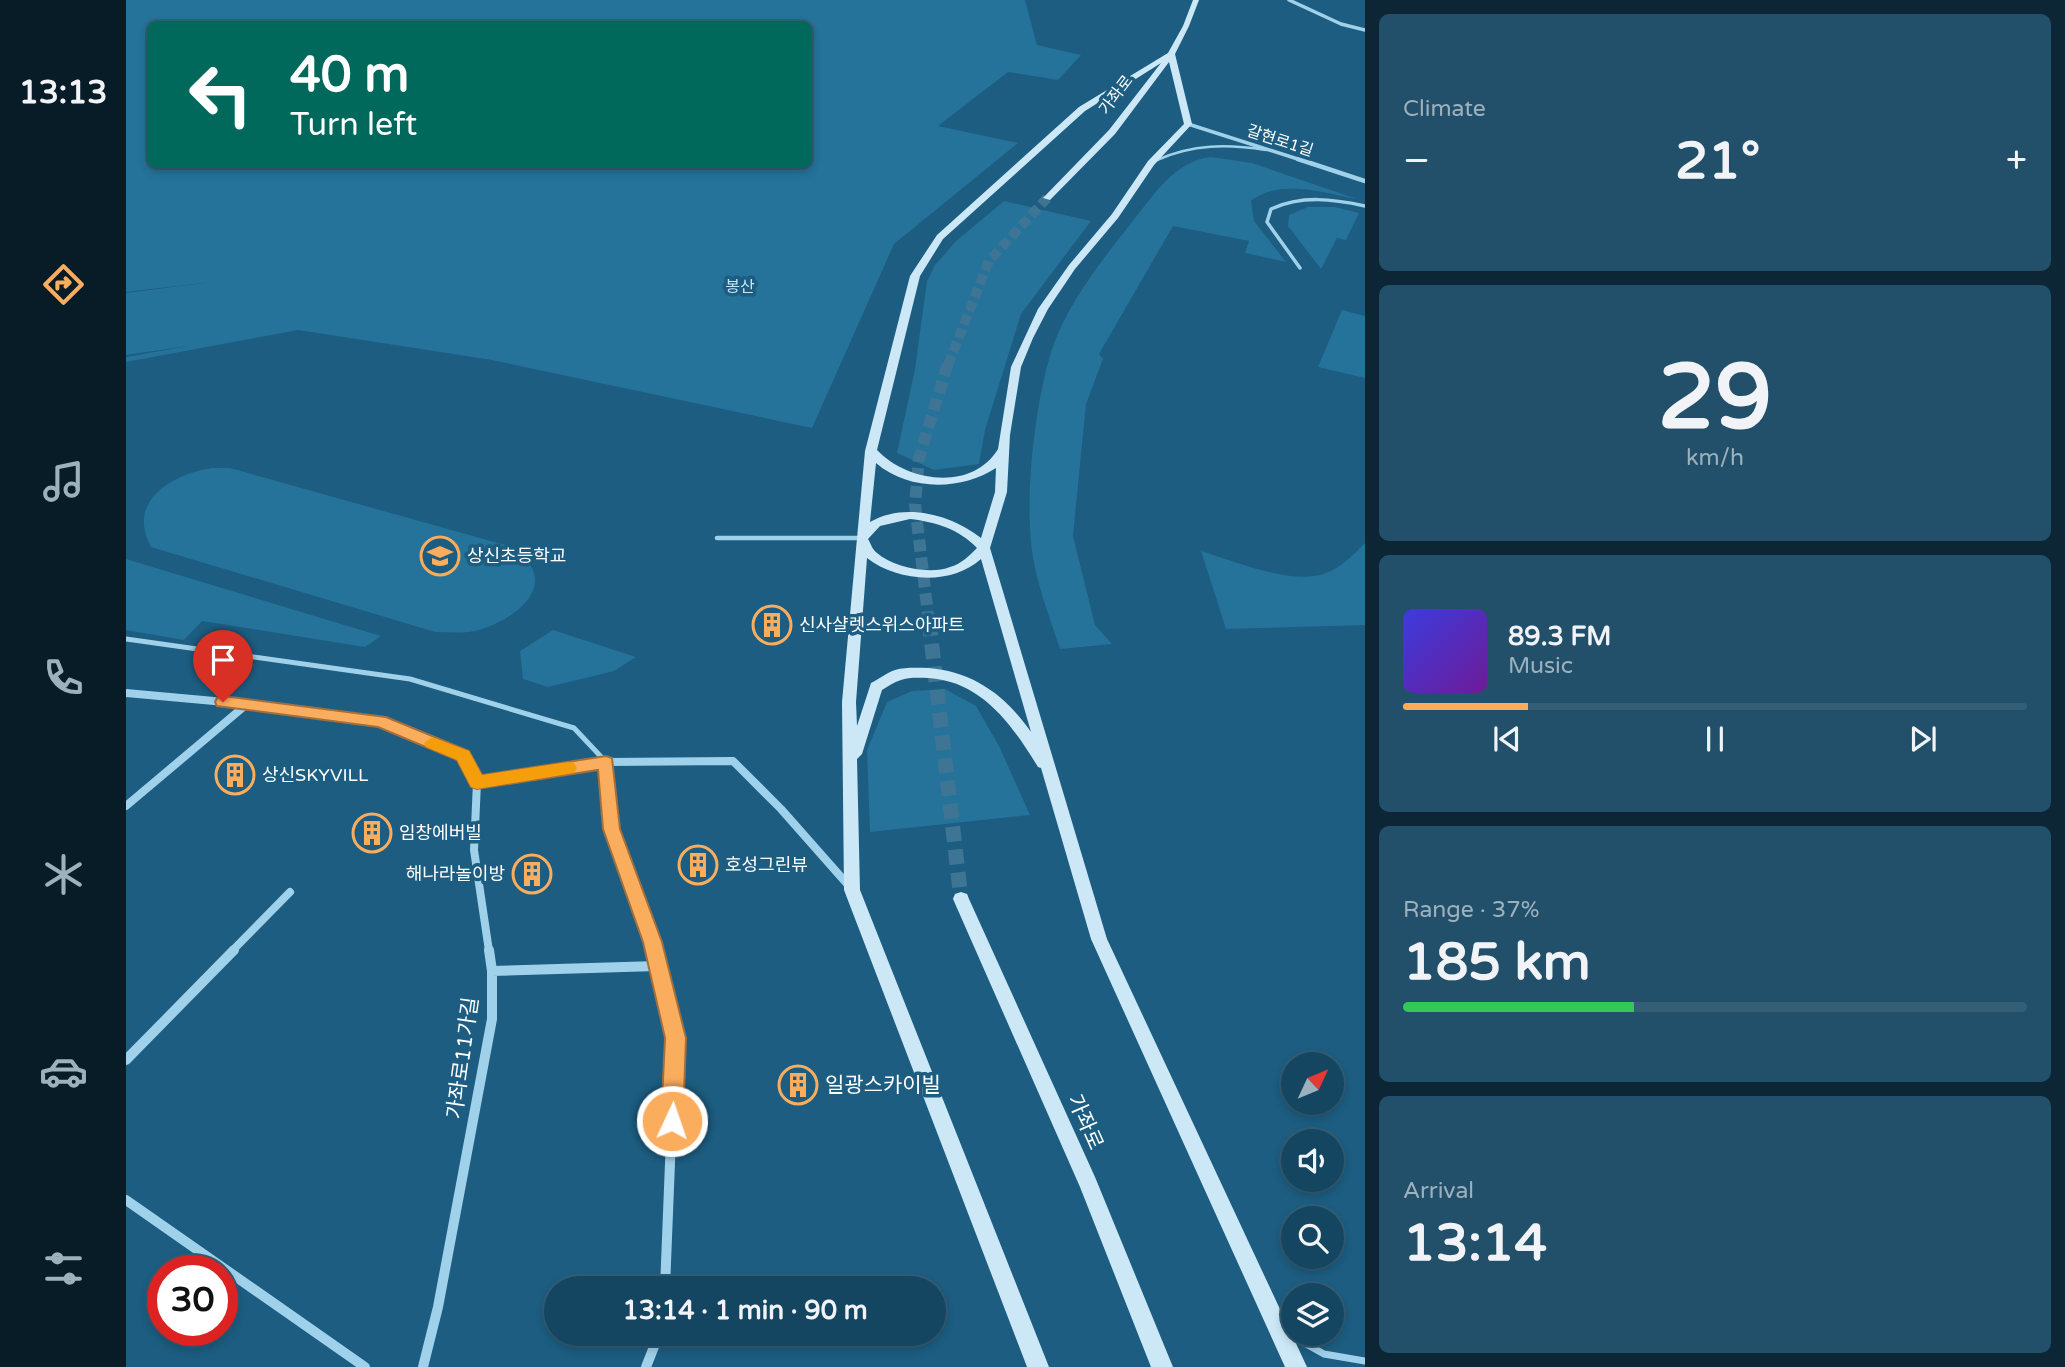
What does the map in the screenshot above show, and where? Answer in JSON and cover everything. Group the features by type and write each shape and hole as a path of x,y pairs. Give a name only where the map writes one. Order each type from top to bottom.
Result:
{"main road":[{"name":"가좌로","path":"1047,198 1100,147 1171,54 1190,19 1196,0"},
{"path":"862,538 870,554 888,564 911,571 952,572 974,559 984,548 1001,492 1003,450 1016,367 1028,338 1043,309 1072,267 1115,216 1151,163 1188,124 1171,54 1082,109 940,237 915,276 871,451 862,538 849,702 852,890 1038,1367"},
{"path":"871,451 880,463 903,476 941,482 969,477 992,467 1003,450"},
{"path":"862,538 876,523 910,515 945,521 974,536 984,548 1099,939 1296,1367"},
{"path":"850,771 876,687 900,673 929,672 956,675 981,687 1028,737 1056,786"},
{"name":"가좌로","path":"961,899 1088,1184 1162,1367"}],"street":[{"path":"1289,0 1341,24 1365,30"},
{"name":"갈현로1길","path":"1188,124 1365,181"},
{"path":"126,693 247,704 380,722 463,756 477,782 606,762 733,761 781,809 852,890"},
{"path":"126,806 247,704"},
{"path":"606,762 612,829 653,942 676,1038 666,1276"},
{"name":"가좌로11가길","path":"423,1367 438,1307 492,1019 492,971 474,850 477,782"},
{"path":"126,1060 290,891"},
{"path":"492,971 657,966"},
{"path":"126,1200 365,1367"},
{"path":"646,1367 654,1346"}],"lane":[{"path":"1151,163 1196,146 1236,145 1269,150"},
{"path":"1300,268 1268,222 1271,209 1281,203 1312,200 1365,206"},
{"path":"717,538 862,538"},
{"path":"126,639 410,680 574,728 606,762"},
{"path":"1277,1326 1312,1351 1348,1360 1365,1361"}],"green space":[{"name":"봉산","path":"126,0 1025,0 1037,45 1081,55 1058,80 1008,72 938,126 1018,143 894,244 812,428 492,360 298,330 126,362 126,357 188,346 126,355 126,293 211,282 126,292"},
{"path":"1211,157 1252,163 1357,199 1317,191 1288,189 1262,194 1251,201 1254,221 1286,262 1245,253 1249,241 1173,226 1099,354 1103,359 1086,404 1073,536 1095,625 1112,644 1060,649 1035,568 1030,518 1035,430 1051,352 1075,300 1157,191 1186,165"},
{"path":"1004,201 1091,221 1021,314 985,430 979,464 934,470 897,453 915,369 927,281 935,265 956,241"},
{"path":"1308,207 1335,207 1359,213 1346,240 1337,238 1321,269 1288,226 1289,215"},
{"path":"1342,310 1365,316 1365,378 1318,367"},
{"path":"212,468 230,468 505,545 523,557 532,569 535,581 532,594 511,615 496,624 468,632 435,632 151,547 145,531 144,516 157,492 182,476"},
{"path":"1365,543 1365,625 1226,629 1201,551 1264,571 1313,576 1337,567"},
{"path":"126,559 381,636 365,647 202,621 184,640 126,630"},
{"path":"553,630 636,657 614,671 548,687 523,679 520,651"},
{"path":"945,689 976,706 999,746 1030,815 870,832 867,750 887,702 912,691"}],"tunnel":[{"path":"948,365 989,261 1047,198"},
{"path":"929,623 915,505 919,458 948,363"},
{"path":"929,621 961,899"}],"slow traffic":[{"path":"432,743 463,756 477,782 568,768"}],"place":[{"name":"상신초등학교","path":"440,556"},
{"name":"신사샬렛스위스아파트","path":"772,625"},
{"name":"상신SKYVILL","path":"235,775"},
{"name":"임창에버빌","path":"372,833"},
{"name":"호성그린뷰","path":"698,865"},
{"name":"해나라놀이방","path":"532,874"},
{"name":"일광스카이빌","path":"798,1085"}],"route":[{"path":"223,702 380,722 463,756 477,782 606,762 612,829 653,942 676,1038 672,1121"}]}
